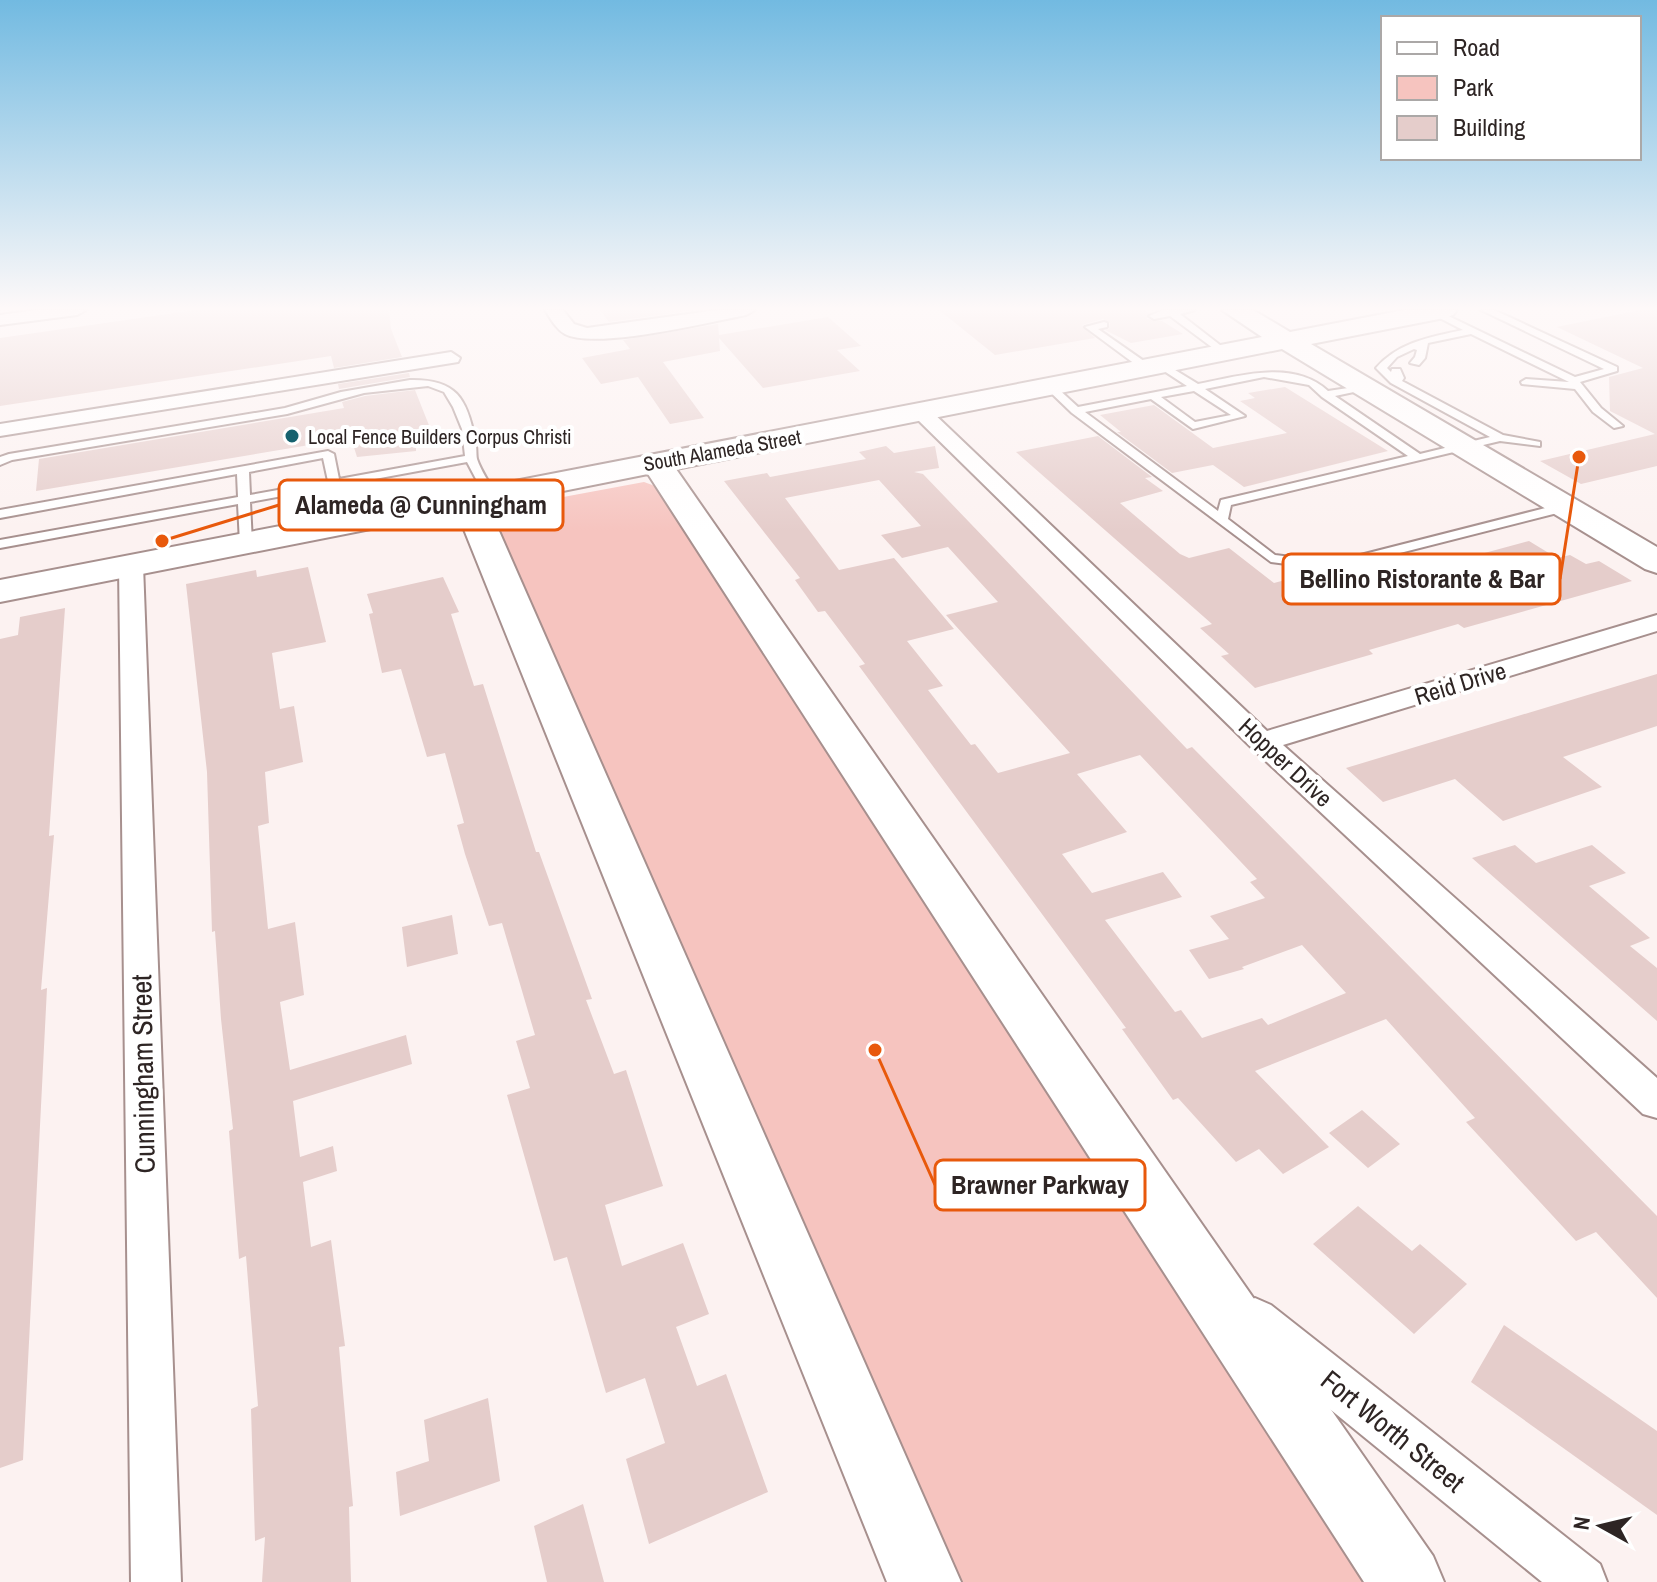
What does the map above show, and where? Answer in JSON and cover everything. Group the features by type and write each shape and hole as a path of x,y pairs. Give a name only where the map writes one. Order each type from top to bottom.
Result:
{"main road":[{"name":"South Alameda Street","path":"0,591 246,543 476,483 656,462 1087,384"},
{"path":"1359,384 1427,412 1463,446 1657,562"},
{"path":"656,462 1407,1582"},
{"path":"476,483 924,1582"}],"street":[{"path":"0,430 289,384"},
{"name":"Hopper Drive","path":"923,414 1262,742 1657,1102"},
{"name":"Cunningham Street","path":"131,565 156,1582"},
{"name":"Reid Drive","path":"1262,742 1657,623"},
{"name":"Fort Worth Street","path":"1204,1279 1582,1582"}],"lane":[{"path":"0,462 9,457 287,411 314,400 416,384"},
{"path":"0,544 334,483 476,483 473,447 466,424 448,390 441,385 429,384"},
{"path":"1076,411 1137,384"},
{"path":"1160,384 1193,426 1240,416 1196,387 1184,384"},
{"path":"1184,384 1196,387 1213,384"},
{"path":"1314,384 1417,457"},
{"path":"1406,384 1427,412"},
{"path":"1572,384 1576,384 1597,410 1618,426"},
{"path":"1326,395 1364,387"},
{"path":"1051,388 1076,411 1271,558 1333,566 1565,507"},
{"path":"1427,412 1453,412 1500,438 1536,444"},
{"path":"1427,412 1453,412"},
{"path":"1222,520 1225,503 1500,438"},
{"path":"0,514 328,454 334,483"},
{"path":"243,469 246,543"}],"green space":[{"path":"644,482 655,486 1369,1582 961,1582 494,519 496,513 504,508"}],"building":[{"path":"0,384 147,384 0,406"},
{"path":"339,384 370,384 339,389"},
{"path":"643,384 679,384 704,418 670,424"},
{"path":"759,384 787,384 763,388"},
{"path":"1609,384 1657,384 1657,466 1581,484 1540,461 1655,434 1610,411"},
{"path":"1285,387 1388,451 1244,487 1213,465 1172,473 1117,432 1121,432 1100,415 1154,405 1213,448 1287,433 1240,401 1255,398 1248,393"},
{"path":"415,390 436,443 416,447 416,451 357,457 351,438 36,491 39,459 344,408 342,402 365,396"},
{"path":"1098,436 1152,477 1145,478 1163,491 1120,503 1180,554 1189,558 1229,548 1274,583 1319,571 1325,572 1348,590 1529,541 1557,558 1570,555 1586,564 1599,561 1632,581 1464,628 1458,624 1369,650 1373,654 1255,688 1221,656 1229,654 1200,628 1212,624 1016,452"},
{"path":"886,446 894,453 935,446 939,468 914,472 923,474 1187,749 1192,747 1657,1216 1657,1298 1596,1232 1576,1241 1466,1122 1475,1118 1386,1019 1255,1071 1329,1147 1283,1174 1259,1149 1236,1162 1178,1098 1173,1100 1122,1029 1126,1028 859,666 865,664 825,611 818,612 795,580 800,578 724,481 767,473 770,477 866,459 859,452","holes":["879,480 921,526 881,535 902,558 948,547 998,602 946,615 1070,753 998,773 975,744 971,745 928,690 943,686 907,641 954,629 894,558 839,570 785,498","1140,755 1257,879 1250,882 1265,898 1210,916 1229,939 1189,950 1209,979 1244,969 1242,967 1302,945 1346,993 1268,1025 1262,1018 1202,1038 1181,1010 1175,1012 1105,920 1182,897 1163,872 1092,893 1062,854 1127,832 1077,774"]},
{"path":"308,567 326,642 272,653 280,709 294,706 303,762 265,772 269,823 258,826 268,929 295,922 304,995 280,1002 290,1070 406,1035 412,1064 293,1101 300,1157 333,1146 337,1171 303,1182 311,1247 331,1240 345,1346 339,1347 353,1506 349,1507 351,1582 262,1582 265,1537 255,1541 251,1409 258,1406 246,1256 239,1259 229,1131 233,1129 215,931 212,932 207,772 186,584 256,570 257,577"},
{"path":"443,577 459,612 451,614 474,686 483,684 536,852 539,852 592,999 586,1000 614,1074 626,1070 663,1186 605,1205 622,1266 683,1243 709,1314 676,1327 697,1386 726,1374 768,1492 649,1544 626,1459 665,1443 645,1378 606,1393 567,1257 554,1261 507,1095 530,1088 516,1041 535,1035 502,923 489,926 465,854 457,825 464,823 445,753 427,757 401,669 382,673 369,614 373,613 367,594"},
{"path":"65,608 49,836 54,835 41,990 47,988 23,1460 0,1468 0,639 18,635 20,617"},
{"path":"1657,674 1657,726 1563,757 1602,787 1503,821 1455,779 1383,802 1346,768"},
{"path":"1515,845 1536,863 1592,845 1626,873 1589,886 1650,938 1630,946 1657,968 1657,1021 1472,858"},
{"path":"452,915 458,954 407,967 402,927"},
{"path":"1362,1110 1400,1144 1368,1168 1329,1133"},
{"path":"1358,1206 1412,1251 1420,1244 1467,1284 1414,1334 1313,1244"},
{"path":"1504,1325 1657,1431 1657,1515 1471,1382"},
{"path":"488,1398 500,1481 400,1516 396,1472 429,1461 424,1420"},
{"path":"583,1504 604,1582 547,1582 534,1526"}],"place":[{"name":"Local Fence Builders Corpus Christi","path":"292,436"},
{"name":"Bellino Ristorante & Bar","path":"1579,457"},
{"name":"Alameda @ Cunningham","path":"162,541"},
{"name":"Brawner Parkway","path":"875,1050"}]}
